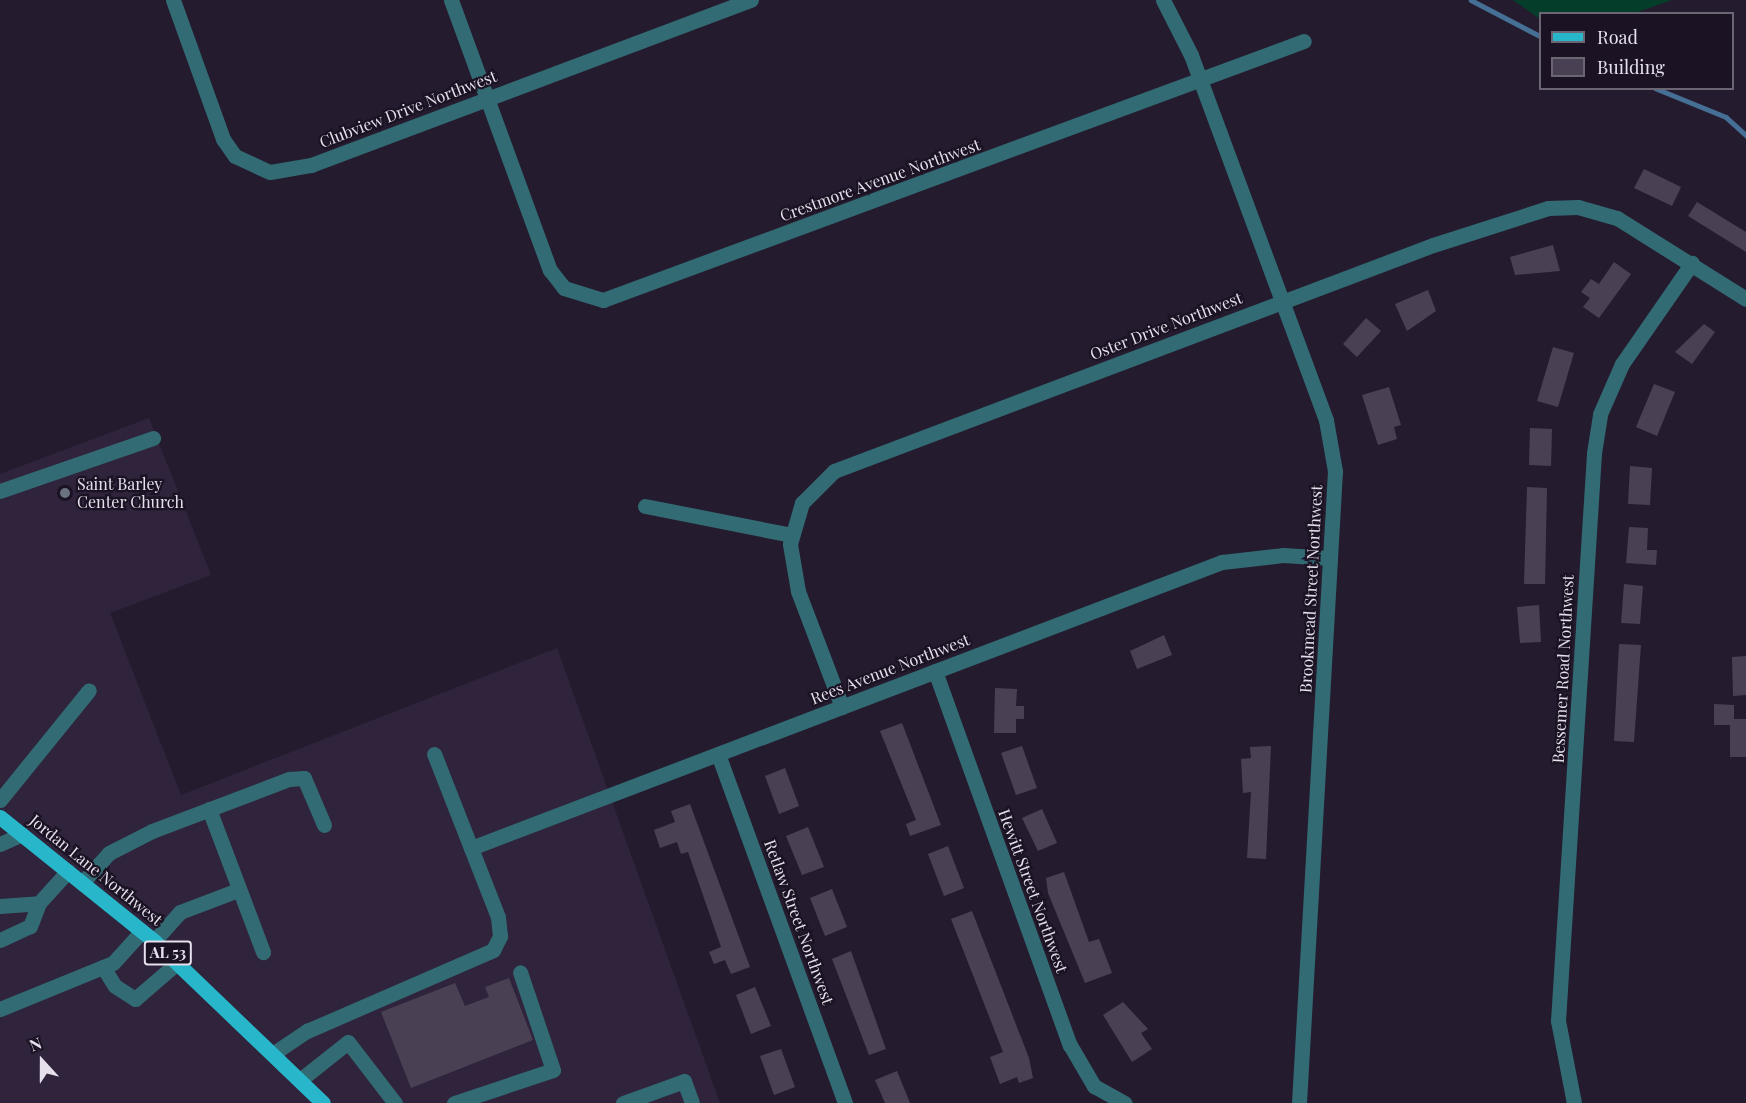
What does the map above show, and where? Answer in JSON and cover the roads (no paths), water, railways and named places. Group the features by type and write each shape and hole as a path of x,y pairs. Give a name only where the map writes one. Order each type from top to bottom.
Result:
{"main road":[{"name":"Jordan Lane Northwest","path":"0,817 178,962 323,1103"}],"street":[{"name":"Clubview Drive Northwest","path":"173,0 223,139 235,156 254,167 270,172 311,165 751,0"},
{"path":"451,0 488,98"},
{"name":"Brookmead Street Northwest","path":"1163,0 1199,80 1332,442 1336,502 1330,558 1299,1103"},
{"name":"Crestmore Avenue Northwest","path":"488,98 550,270 572,292 603,300 631,292 1304,41"},
{"name":"Oster Drive Northwest","path":"842,707 798,591 791,535 802,503 834,471 1281,302 1548,208 1578,207 1617,218 1746,299"},
{"name":"Bessemer Road Northwest","path":"1574,1103 1558,1021 1594,453 1600,414 1622,364 1692,263"},
{"path":"0,491 153,438"},
{"path":"645,506 791,535"},
{"name":"Rees Avenue Northwest","path":"471,848 1222,562 1283,555 1330,558"},
{"name":"Hewitt Street Northwest","path":"935,671 1070,1045 1094,1086 1125,1103"},
{"path":"0,800 89,690"},
{"path":"274,1053 307,1031 493,950 500,936 498,917 434,754"},
{"name":"Retlaw Street Northwest","path":"718,754 845,1103"},
{"path":"82,883 110,853 209,809 304,778 324,825"},
{"path":"209,809 262,952"},
{"path":"0,844 22,834"},
{"path":"0,940 30,926 39,903 68,871"},
{"path":"154,941 180,912 238,890"},
{"path":"0,906 39,903"},
{"path":"0,1009 103,967 142,931"},
{"path":"103,967 115,986 135,999 178,962"},
{"path":"454,1103 554,1070 520,972"},
{"path":"300,1080 348,1042 394,1103"},
{"path":"623,1103 684,1081 692,1103"}],"waterway":[{"path":"1471,0 1539,35"},
{"path":"1660,90 1726,117 1746,135"}],"place":[{"name":"Saint Barley Center Church","path":"65,493"}]}
